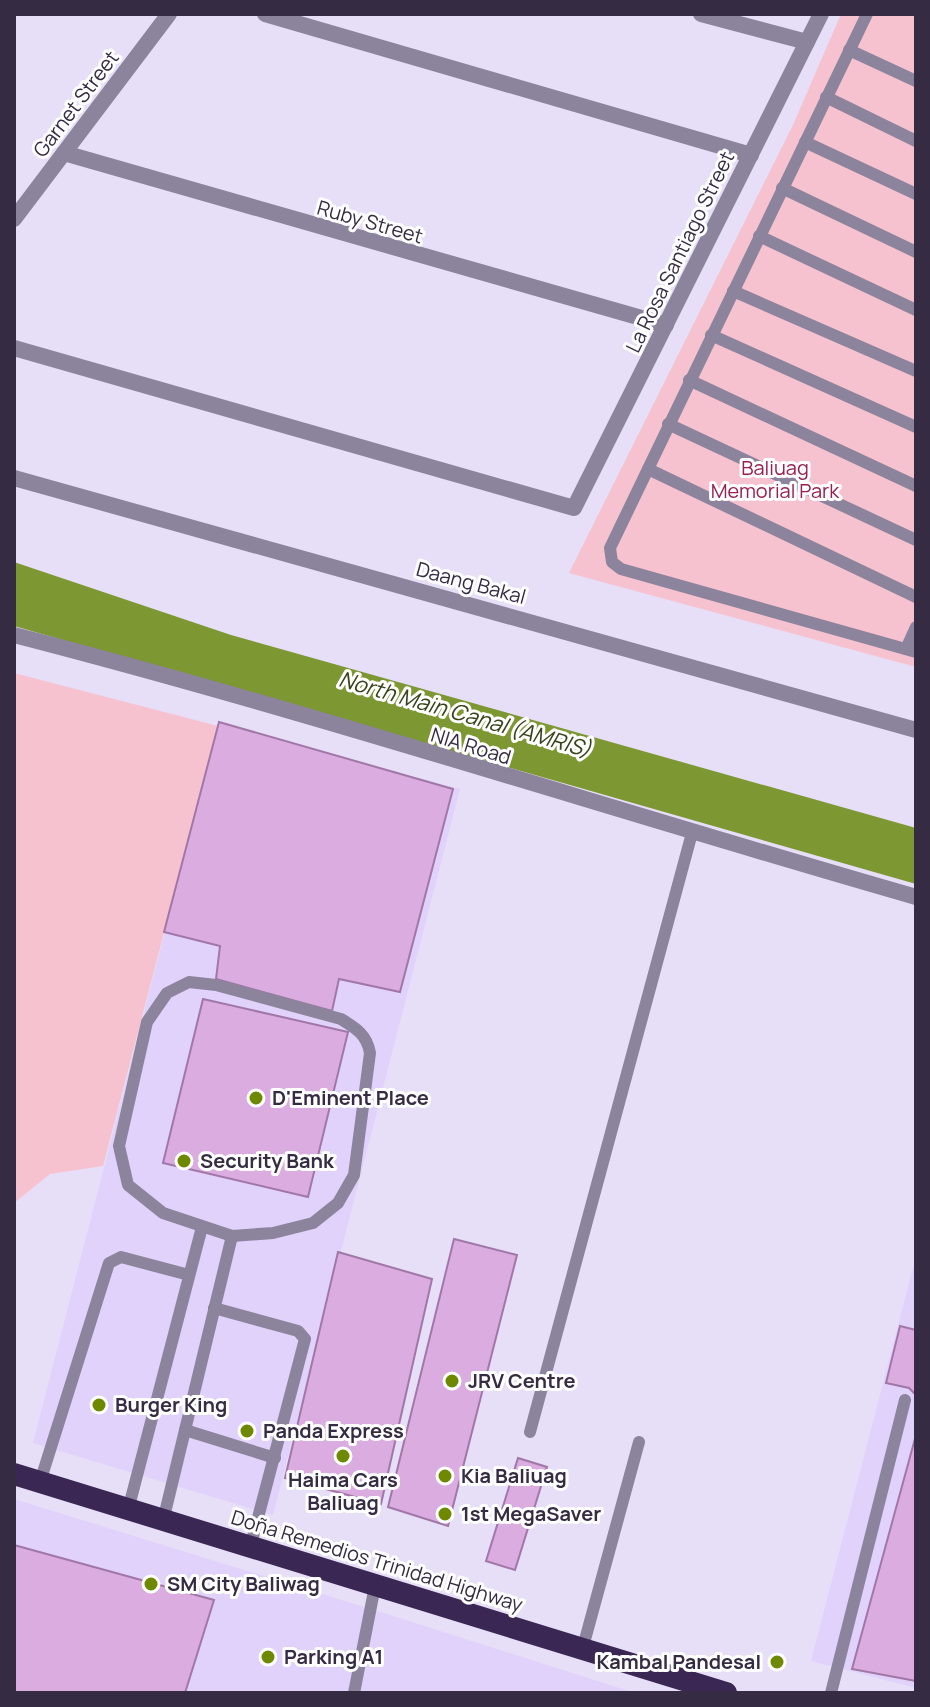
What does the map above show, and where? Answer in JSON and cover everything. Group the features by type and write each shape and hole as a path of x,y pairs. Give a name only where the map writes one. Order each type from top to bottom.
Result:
{"highway":[{"name":"Doña Remedios Trinidad Highway","path":"14,1474 726,1693"}],"street":[{"name":"Garnet Street","path":"14,219 169,14"},
{"path":"265,14 751,155"},
{"path":"701,14 807,42"},
{"name":"La Rosa Santiago Street","path":"14,348 574,508 821,14"},
{"name":"Ruby Street","path":"64,153 666,325"},
{"name":"Daang Bakal","path":"14,478 916,730"},
{"name":"NIA Road","path":"14,635 205,684 692,833 916,897"}],"lane":[{"path":"867,14 610,548 612,562 621,569 911,651 916,627"},
{"path":"849,50 916,81"},
{"path":"826,97 916,141"},
{"path":"805,142 916,194"},
{"path":"782,188 916,252"},
{"path":"759,236 916,310"},
{"path":"733,291 916,371"},
{"path":"711,335 916,427"},
{"path":"689,380 916,486"},
{"path":"668,424 916,540"},
{"path":"648,469 916,597"},
{"path":"530,1432 692,833"},
{"path":"189,982 216,985 341,1019 359,1030 368,1042 370,1053 354,1175 338,1203 313,1223 273,1233 232,1236 163,1213 128,1185 119,1146 147,1022 167,993 189,982"},
{"path":"128,1510 202,1227"},
{"path":"163,1521 232,1236"},
{"path":"40,1482 109,1263 121,1257 189,1275"},
{"path":"214,1308 298,1331 305,1339 250,1548"},
{"path":"831,1693 905,1400"},
{"path":"185,1430 275,1458"},
{"path":"583,1647 639,1442"},
{"path":"354,1693 375,1586"}],"shaded area":[{"name":"D'Eminent Place","path":"218,726 460,789 273,1515 33,1443"},
{"path":"916,1256 916,1688 811,1661"},
{"name":"SM City Baliwag","path":"14,1499 390,1615 635,1693 14,1693"}],"green space":[{"name":"Baliuag Memorial Park","path":"841,14 916,14 916,667 569,573 793,125"},
{"path":"14,673 218,726 103,1166 50,1174 14,1203"}],"water":[{"name":"North Main Canal (AMRIS)","path":"14,562 231,635 916,828 916,884 14,626"}],"building":[{"path":"219,722 453,789 400,992 339,979 332,1011 216,979 220,946 164,932"},
{"name":"D'Eminent Place","path":"203,999 348,1032 308,1197 163,1163"},
{"name":"JRV Centre","path":"454,1239 517,1255 448,1526 388,1507"},
{"path":"338,1252 432,1279 381,1504 285,1478"},
{"path":"900,1326 916,1330 916,1395 909,1388 886,1383"},
{"path":"916,1435 916,1681 852,1669"},
{"path":"518,1458 547,1467 515,1570 486,1561"},
{"path":"14,1545 214,1600 185,1693 14,1693"}],"place":[{"name":"D'Eminent Place","path":"256,1098"},
{"name":"Security Bank","path":"184,1161"},
{"name":"JRV Centre","path":"452,1381"},
{"name":"Burger King","path":"99,1405"},
{"name":"Panda Express","path":"247,1431"},
{"name":"Haima Cars Baliuag","path":"343,1456"},
{"name":"Kia Baliuag","path":"445,1476"},
{"name":"1st MegaSaver","path":"445,1514"},
{"name":"SM City Baliwag","path":"151,1584"},
{"name":"Parking A1","path":"268,1657"},
{"name":"Kambal Pandesal","path":"777,1662"}]}
